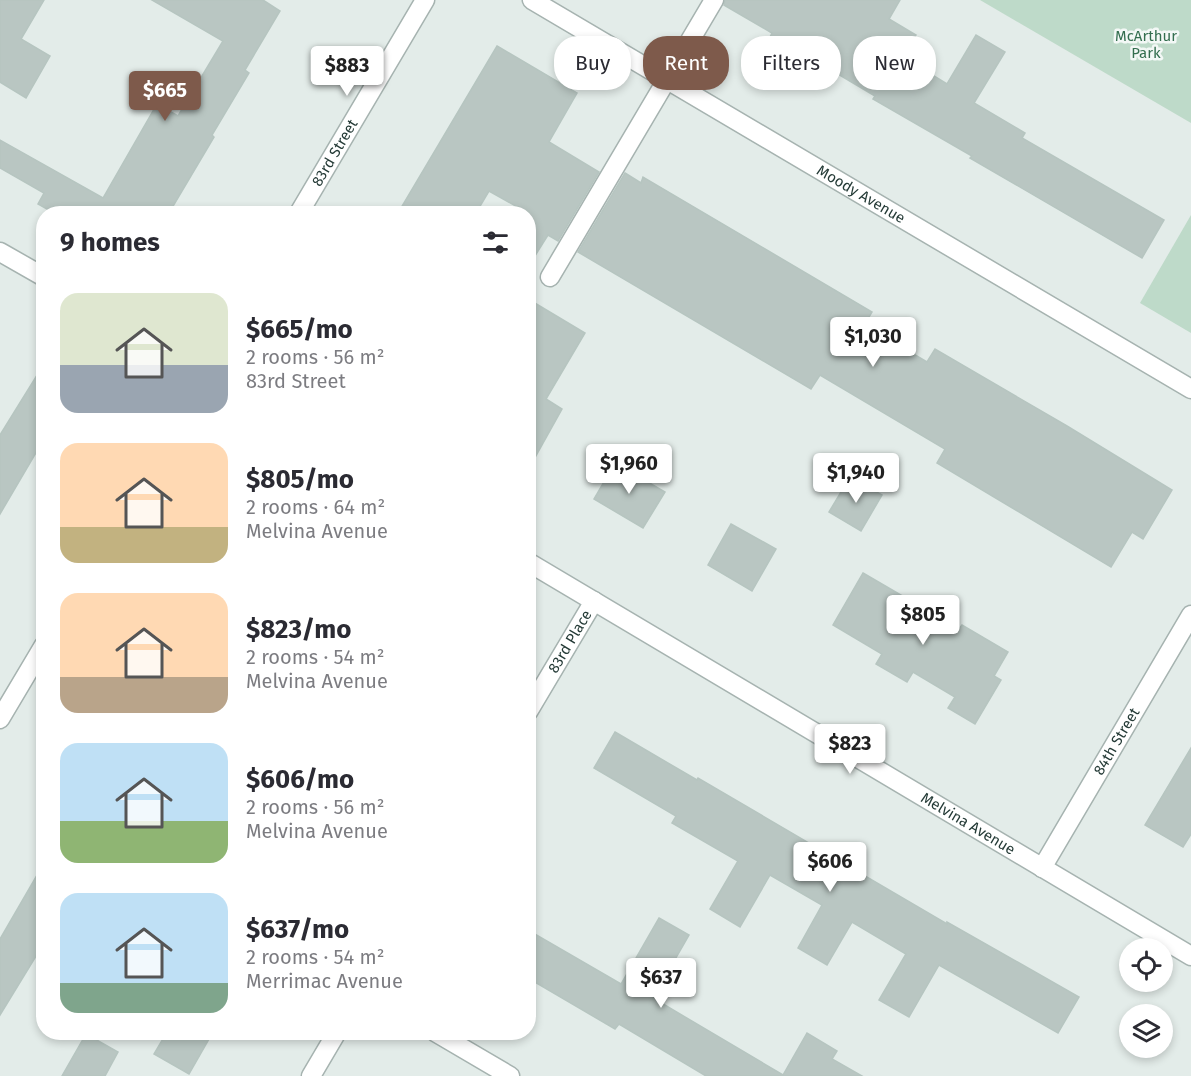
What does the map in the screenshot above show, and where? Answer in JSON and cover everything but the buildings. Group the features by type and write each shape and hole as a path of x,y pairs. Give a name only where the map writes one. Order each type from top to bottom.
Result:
{"street":[{"name":"83rd Street","path":"303,206 425,0"},
{"name":"Moody Avenue","path":"532,0 643,65"},
{"path":"693,36 714,0"},
{"path":"550,277 660,90"},
{"name":"Moody Avenue","path":"686,90 1191,389"},
{"path":"0,252 36,272"},
{"name":"Melvina Avenue","path":"536,567 1191,956"},
{"name":"83rd Place","path":"536,699 594,601"},
{"name":"84th Street","path":"1042,868 1191,615"},
{"path":"0,718 36,658"},
{"path":"311,1076 332,1040"},
{"path":"449,1040 510,1076"}],"green space":[{"name":"McArthur Park","path":"980,0 1191,0 1191,123"},
{"path":"1191,215 1191,333 1140,303"}]}
